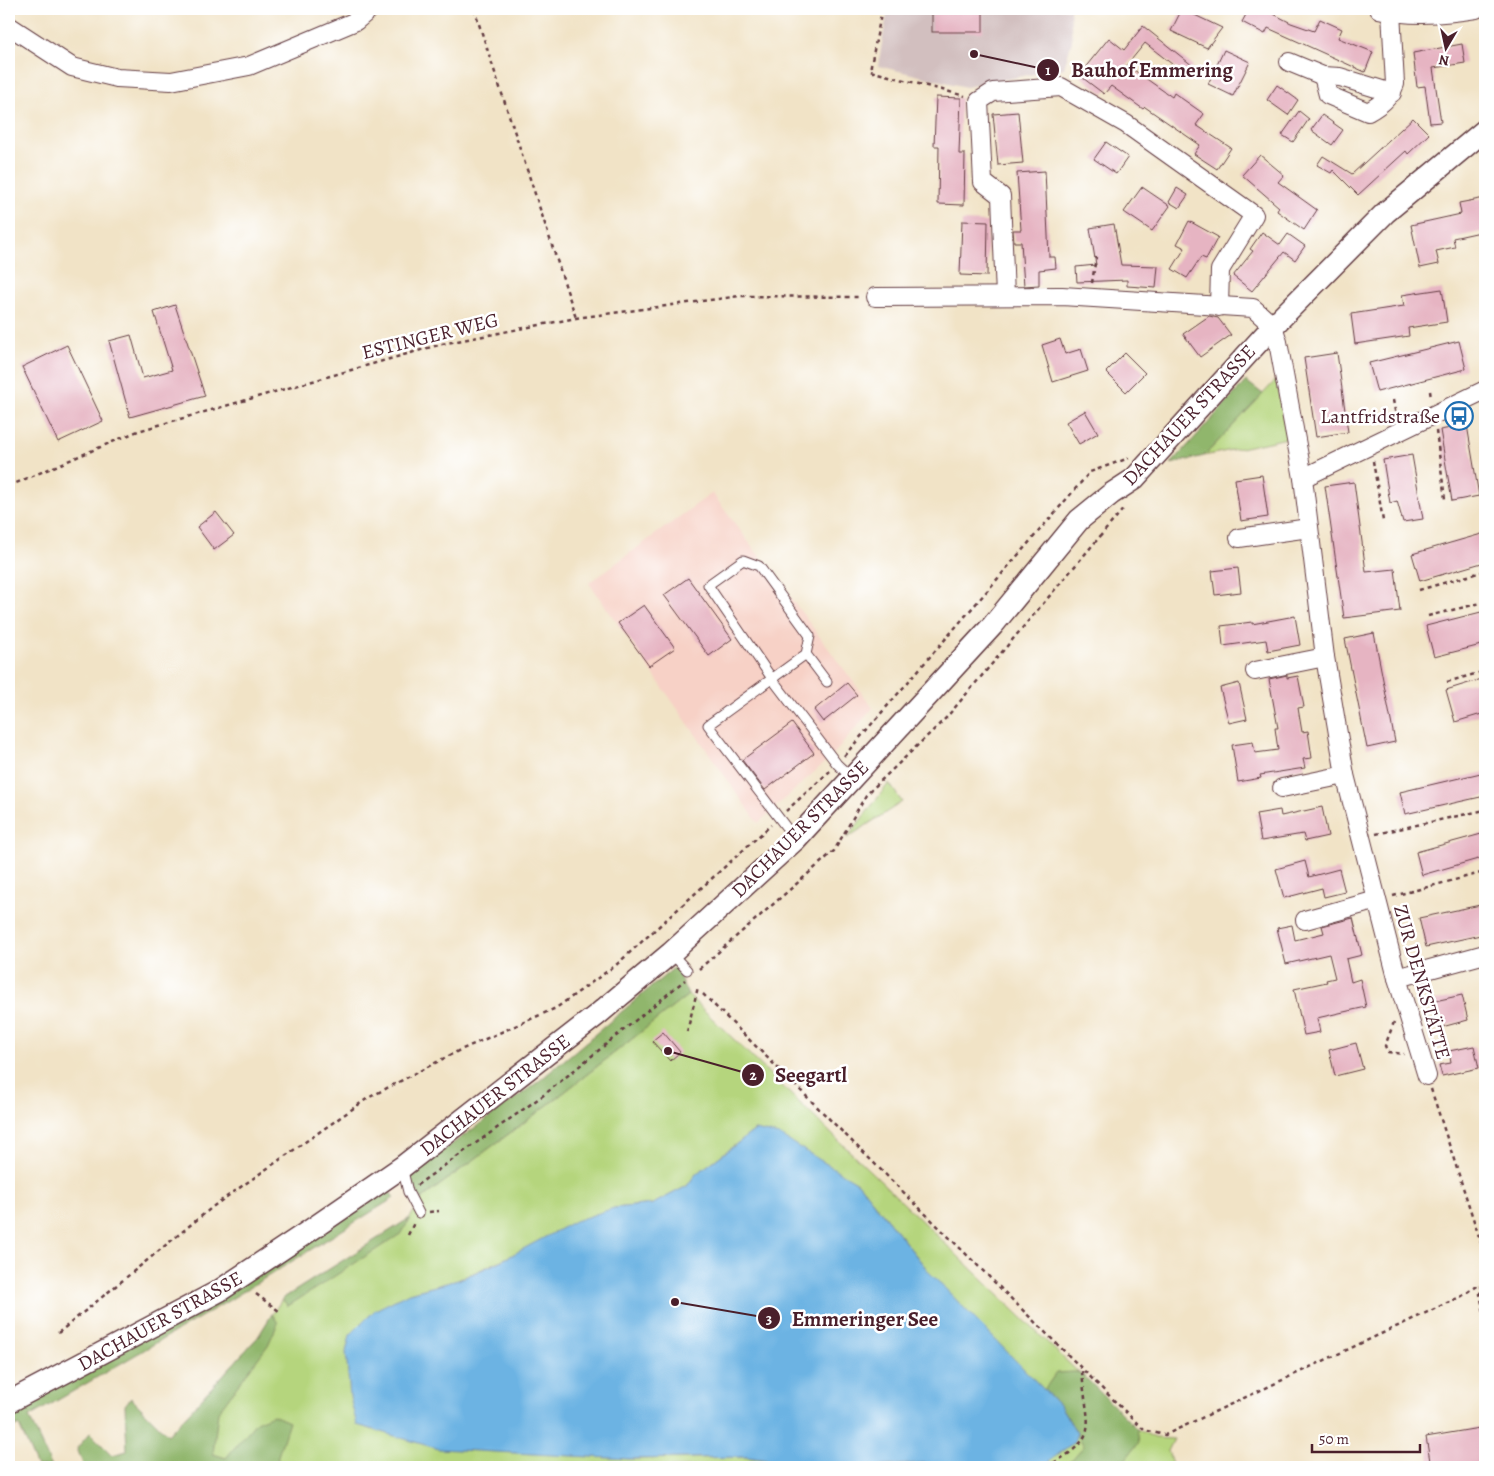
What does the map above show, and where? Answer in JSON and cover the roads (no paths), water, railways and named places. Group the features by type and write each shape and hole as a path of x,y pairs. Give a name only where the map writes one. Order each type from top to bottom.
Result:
{"street":[{"path":"9,26 72,67 117,78 171,81 249,66 356,20 370,9"},
{"path":"1323,76 1328,95 1368,112 1380,105 1392,93 1395,84 1385,10 1436,15 1476,9"},
{"path":"1289,62 1323,76 1340,77 1392,93"},
{"path":"1006,296 1001,196 983,182 979,101 993,92 1061,87 1126,124 1254,215 1220,270 1219,307"},
{"name":"DACHAUER STRASSE","path":"9,1402 219,1291 402,1167 598,1015 671,953 795,840 853,779 993,625 1079,520 1110,494 1134,479 1272,326 1385,213 1485,130"},
{"path":"875,297 1006,296 1089,298 1253,308 1272,326"},
{"name":"ZUR DENKSTÄTTE","path":"1272,326 1278,342 1303,478 1325,657 1346,775 1397,978 1427,1076"},
{"path":"1303,478 1485,390"},
{"path":"1239,538 1309,528"},
{"path":"1255,671 1325,657"},
{"path":"1282,788 1346,775"},
{"name":"ZUR DENKSTÄTTE","path":"1305,920 1377,900"},
{"path":"1397,978 1485,954"}],"lane":[{"path":"795,840 708,724 773,680 806,654 810,636 759,566 743,560 708,585 773,680 837,764 853,779"},
{"path":"806,654 827,682"},
{"path":"671,953 688,973"},
{"path":"402,1167 408,1192 419,1213"}],"water":[{"path":"755,1130 779,1135 858,1183 930,1273 1061,1407 1077,1433 1074,1442 1047,1463 1028,1467 971,1467 923,1463 873,1467 821,1467 746,1457 628,1459 439,1449 357,1425 350,1397 346,1352 350,1335 375,1310 409,1293 458,1280 497,1263 575,1221 614,1208 653,1204 687,1186 695,1175"}],"place":[{"name":"Bauhof Emmering","path":"974,54"},
{"name":"Lantfridstraße","path":"1459,416"},
{"name":"Seegartl","path":"668,1051"},
{"name":"Emmeringer See","path":"675,1302"}]}
